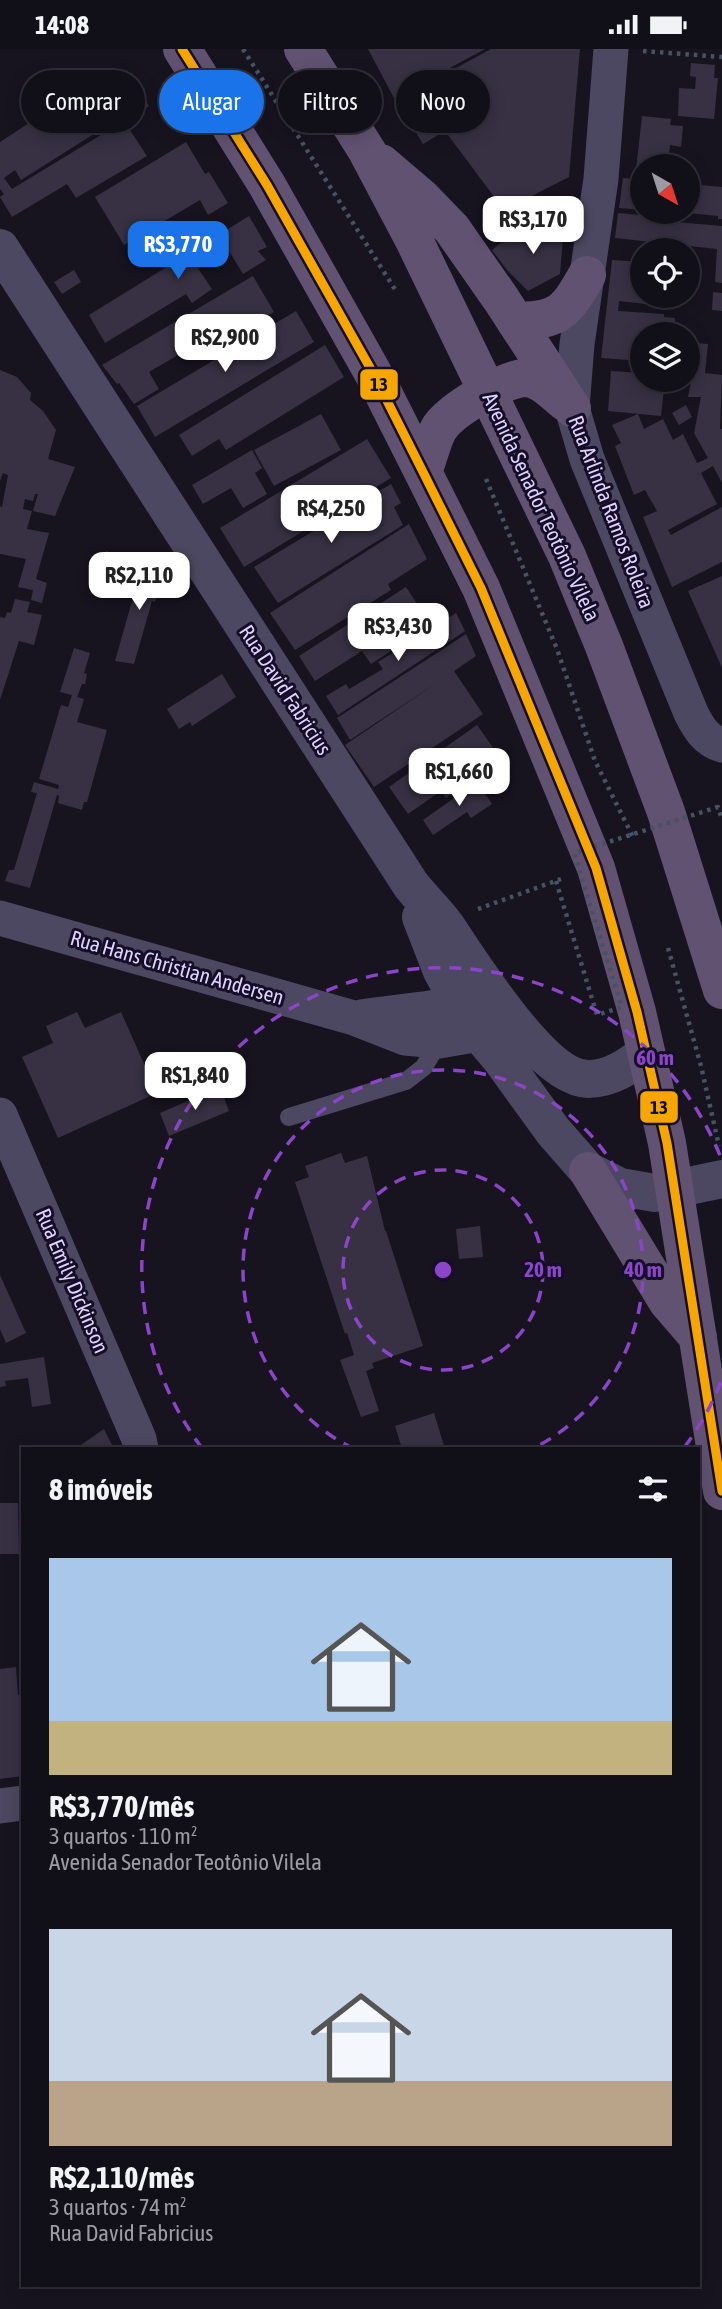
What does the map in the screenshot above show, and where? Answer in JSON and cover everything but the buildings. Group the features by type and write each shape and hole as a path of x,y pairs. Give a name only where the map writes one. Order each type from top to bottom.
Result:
{"main road":[{"path":"182,49 267,185 373,373 481,589 596,868 637,1012 676,1189 698,1337 712,1472"},
{"name":"Avenida Senador Teotônio Vilela","path":"303,49 367,151 418,249 567,556 604,646 666,813 722,990"},
{"path":"367,151 422,198 452,229 572,408"},
{"path":"515,321 540,321 560,313 572,301 587,275"},
{"path":"423,472 440,427 473,398 488,391 525,378 543,384 572,408"},
{"path":"588,1171 667,1301 698,1337"}],"street":[{"name":"Rua Arlinda Ramos Roleira","path":"622,50 587,275 575,362 572,408 587,459 691,713 699,729 714,743 722,745"},
{"name":"Rua David Fabricius","path":"6,270 411,885 444,923 469,962 501,1059 553,1131 588,1171 620,1187 654,1193 722,1179"},
{"name":"Rua David Fabricius","path":"411,885 442,971 486,1013 562,1070 574,1077 589,1079 614,1074 646,1053"},
{"name":"Rua Hans Christian Andersen","path":"0,918 354,1018 405,1038 439,1041 486,1013"},
{"name":"Rua Hans Christian Andersen","path":"354,1018 417,1011 486,1013"},
{"name":"Rua Emily Dickinson","path":"0,1115 140,1447"},
{"path":"0,1806 21,1803"}],"lane":[{"path":"289,1117 406,1081 424,1067 439,1041"}],"path":[{"path":"622,50 722,57"},
{"path":"444,923 556,881 597,1015 622,1007 573,853 719,807 722,819"}],"transit line":[{"name":"13","path":"182,49 267,185 373,373 481,588 596,868 637,1012 667,1143 722,1491"}]}
